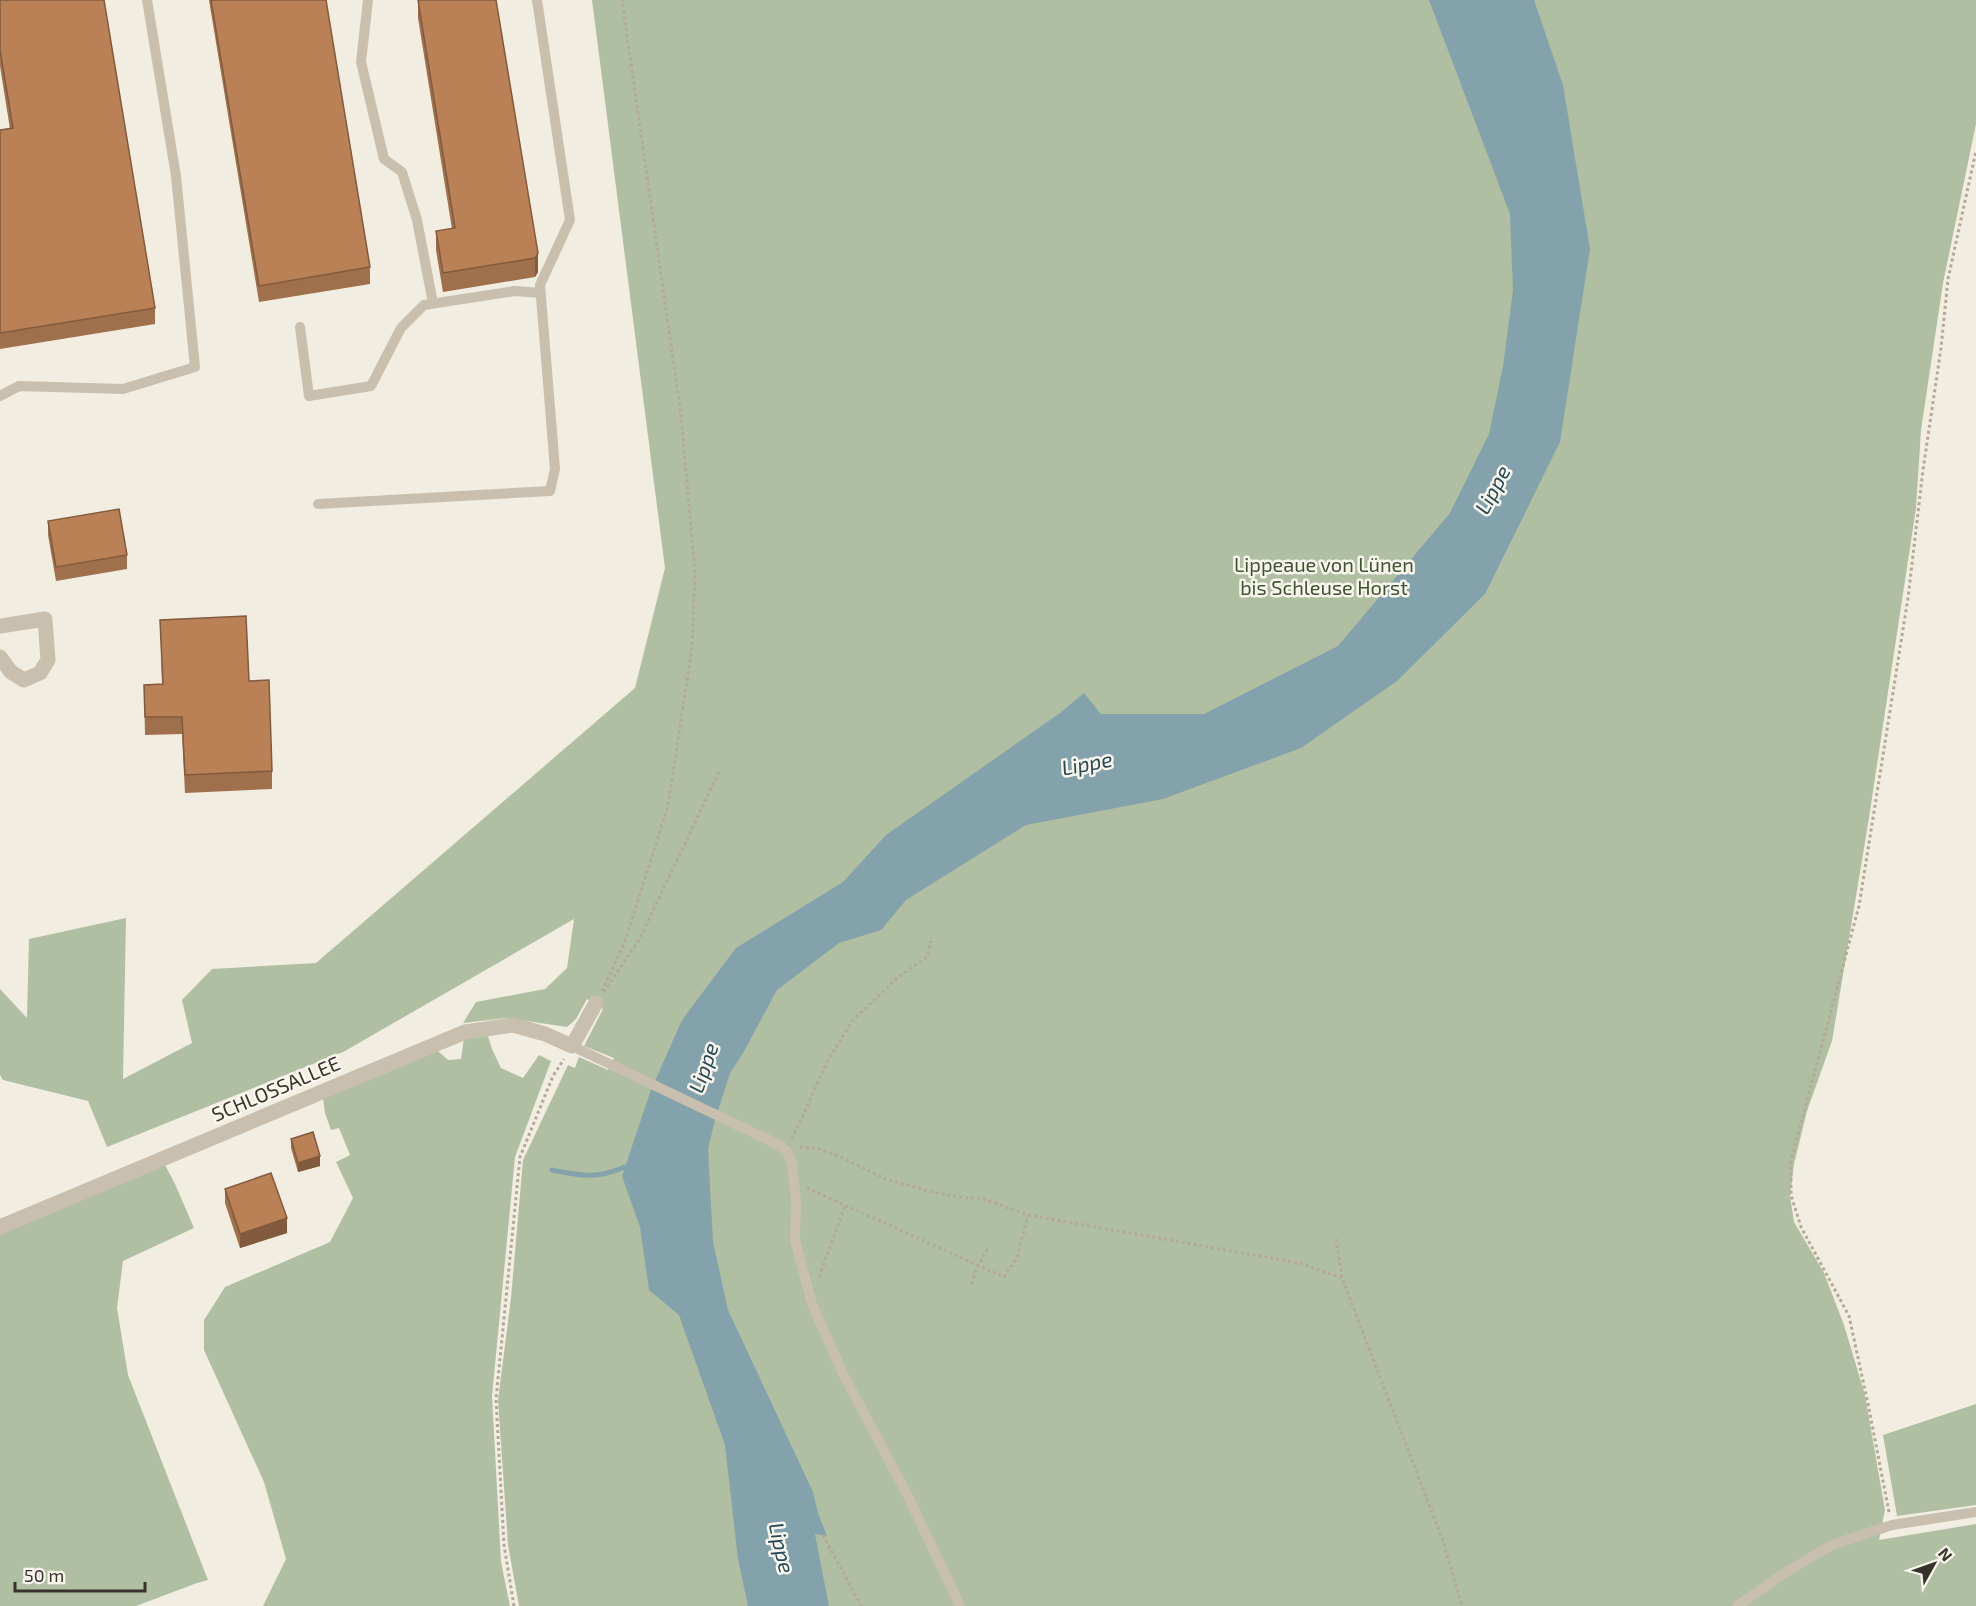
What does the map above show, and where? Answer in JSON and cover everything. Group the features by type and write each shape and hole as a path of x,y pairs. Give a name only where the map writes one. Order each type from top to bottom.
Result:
{"street":[{"path":"0,626 45,619 48,660 40,673 24,680 11,672 0,657"},
{"path":"577,1048 596,1003"},
{"name":"SCHLOSSALLEE","path":"0,1227 465,1032 513,1026 545,1034 577,1048"}],"lane":[{"path":"0,396 20,386 123,389 195,367 176,176 147,0"},
{"path":"368,0 362,62 384,159 402,172 417,220 433,303"},
{"path":"318,504 550,491 555,469 540,285 570,220 537,0"},
{"path":"300,327 309,396 371,386 401,328 424,305 515,291 541,293"},
{"path":"577,1048 775,1143 787,1152 792,1163 795,1192 795,1239 812,1304 843,1374 908,1496 960,1606"},
{"path":"1737,1606 1786,1572 1832,1545 1892,1525 1976,1512"}],"path":[{"path":"596,1003 624,944 668,806 692,648 696,573 681,415 622,0"},
{"path":"1892,1525 1849,1316 1801,1227 1791,1195 1791,1161 1859,906 1908,598 1948,279 1976,151"},
{"path":"596,1003 640,938 719,772"},
{"path":"787,1152 828,1060 853,1020 896,979 927,957 931,941"},
{"path":"514,1606 504,1545 496,1399 520,1156 553,1076"},
{"path":"787,1152 802,1146 819,1149 886,1179 933,1192 965,1198 981,1198 1028,1215 1299,1263 1342,1278"},
{"path":"806,1188 1004,1277 1017,1258 1028,1215"},
{"path":"807,1287 817,1283 845,1206"},
{"path":"1336,1239 1342,1278 1443,1541 1462,1606"},
{"path":"971,1284 988,1248"},
{"path":"823,1535 861,1606"}],"green space":[{"name":"Lippeaue von Lünen bis Schleuse Horst","path":"592,0 1976,0 1976,124 1943,283 1921,430 1916,508 1868,824 1832,1041 1807,1111 1794,1164 1790,1196 1794,1222 1824,1273 1844,1325 1865,1395 1885,1510 1879,1540 1976,1524 1976,1606 519,1606 508,1545 498,1400 511,1298 523,1160 568,1065 575,1068 579,1057 608,1070 614,1058 584,1046 603,1009 587,999 576,1019 567,1027 506,1018 463,1023 476,1002 545,989 567,968 574,919 345,1051 107,1147 88,1101 3,1080 0,1075 0,989 27,1018 29,939 126,918 123,1079 192,1043 182,1000 212,969 316,963 635,688 665,568"},
{"path":"487,1033 501,1068 523,1078 539,1055 551,1061 515,1157 492,1396 501,1562 510,1606 263,1606 286,1559 264,1482 204,1350 204,1320 225,1287 330,1242 353,1198 336,1162 350,1155 339,1128 331,1130 323,1098 438,1051 448,1060 461,1059 464,1038"},
{"path":"165,1165 194,1228 123,1261 117,1308 128,1375 208,1580 136,1606 0,1606 0,1234"},
{"path":"1976,1404 1976,1505 1897,1516 1883,1435"}],"water":[{"name":"Lippe","path":"1429,0 1534,0 1563,85 1590,249 1560,442 1485,594 1397,681 1301,748 1163,799 1026,825 906,900 881,930 839,943 777,990 730,1073 715,1120 708,1149 713,1242 728,1310 813,1492 827,1536 815,1534 829,1606 748,1606 738,1559 725,1445 679,1315 649,1290 640,1227 622,1176 651,1090 682,1020 736,948 843,882 886,835 1060,713 1084,693 1101,714 1204,714 1338,646 1450,513 1489,434 1503,366 1513,291 1510,214"}],"building":[{"path":"0,0 104,0 155,308 0,333 0,130 13,128 0,50"},
{"path":"211,0 326,0 370,267 259,286"},
{"path":"418,0 496,0 538,253 535,258 443,273 436,231 455,228"},
{"path":"119,509 127,555 56,567 48,521"},
{"path":"246,616 249,681 269,680 272,771 185,775 182,717 145,717 144,685 163,684 160,620"},
{"path":"313,1132 320,1156 298,1163 291,1139"},
{"path":"271,1173 287,1218 240,1234 225,1189"}],"waterway":[{"path":"552,1170 597,1175 625,1167"}]}
